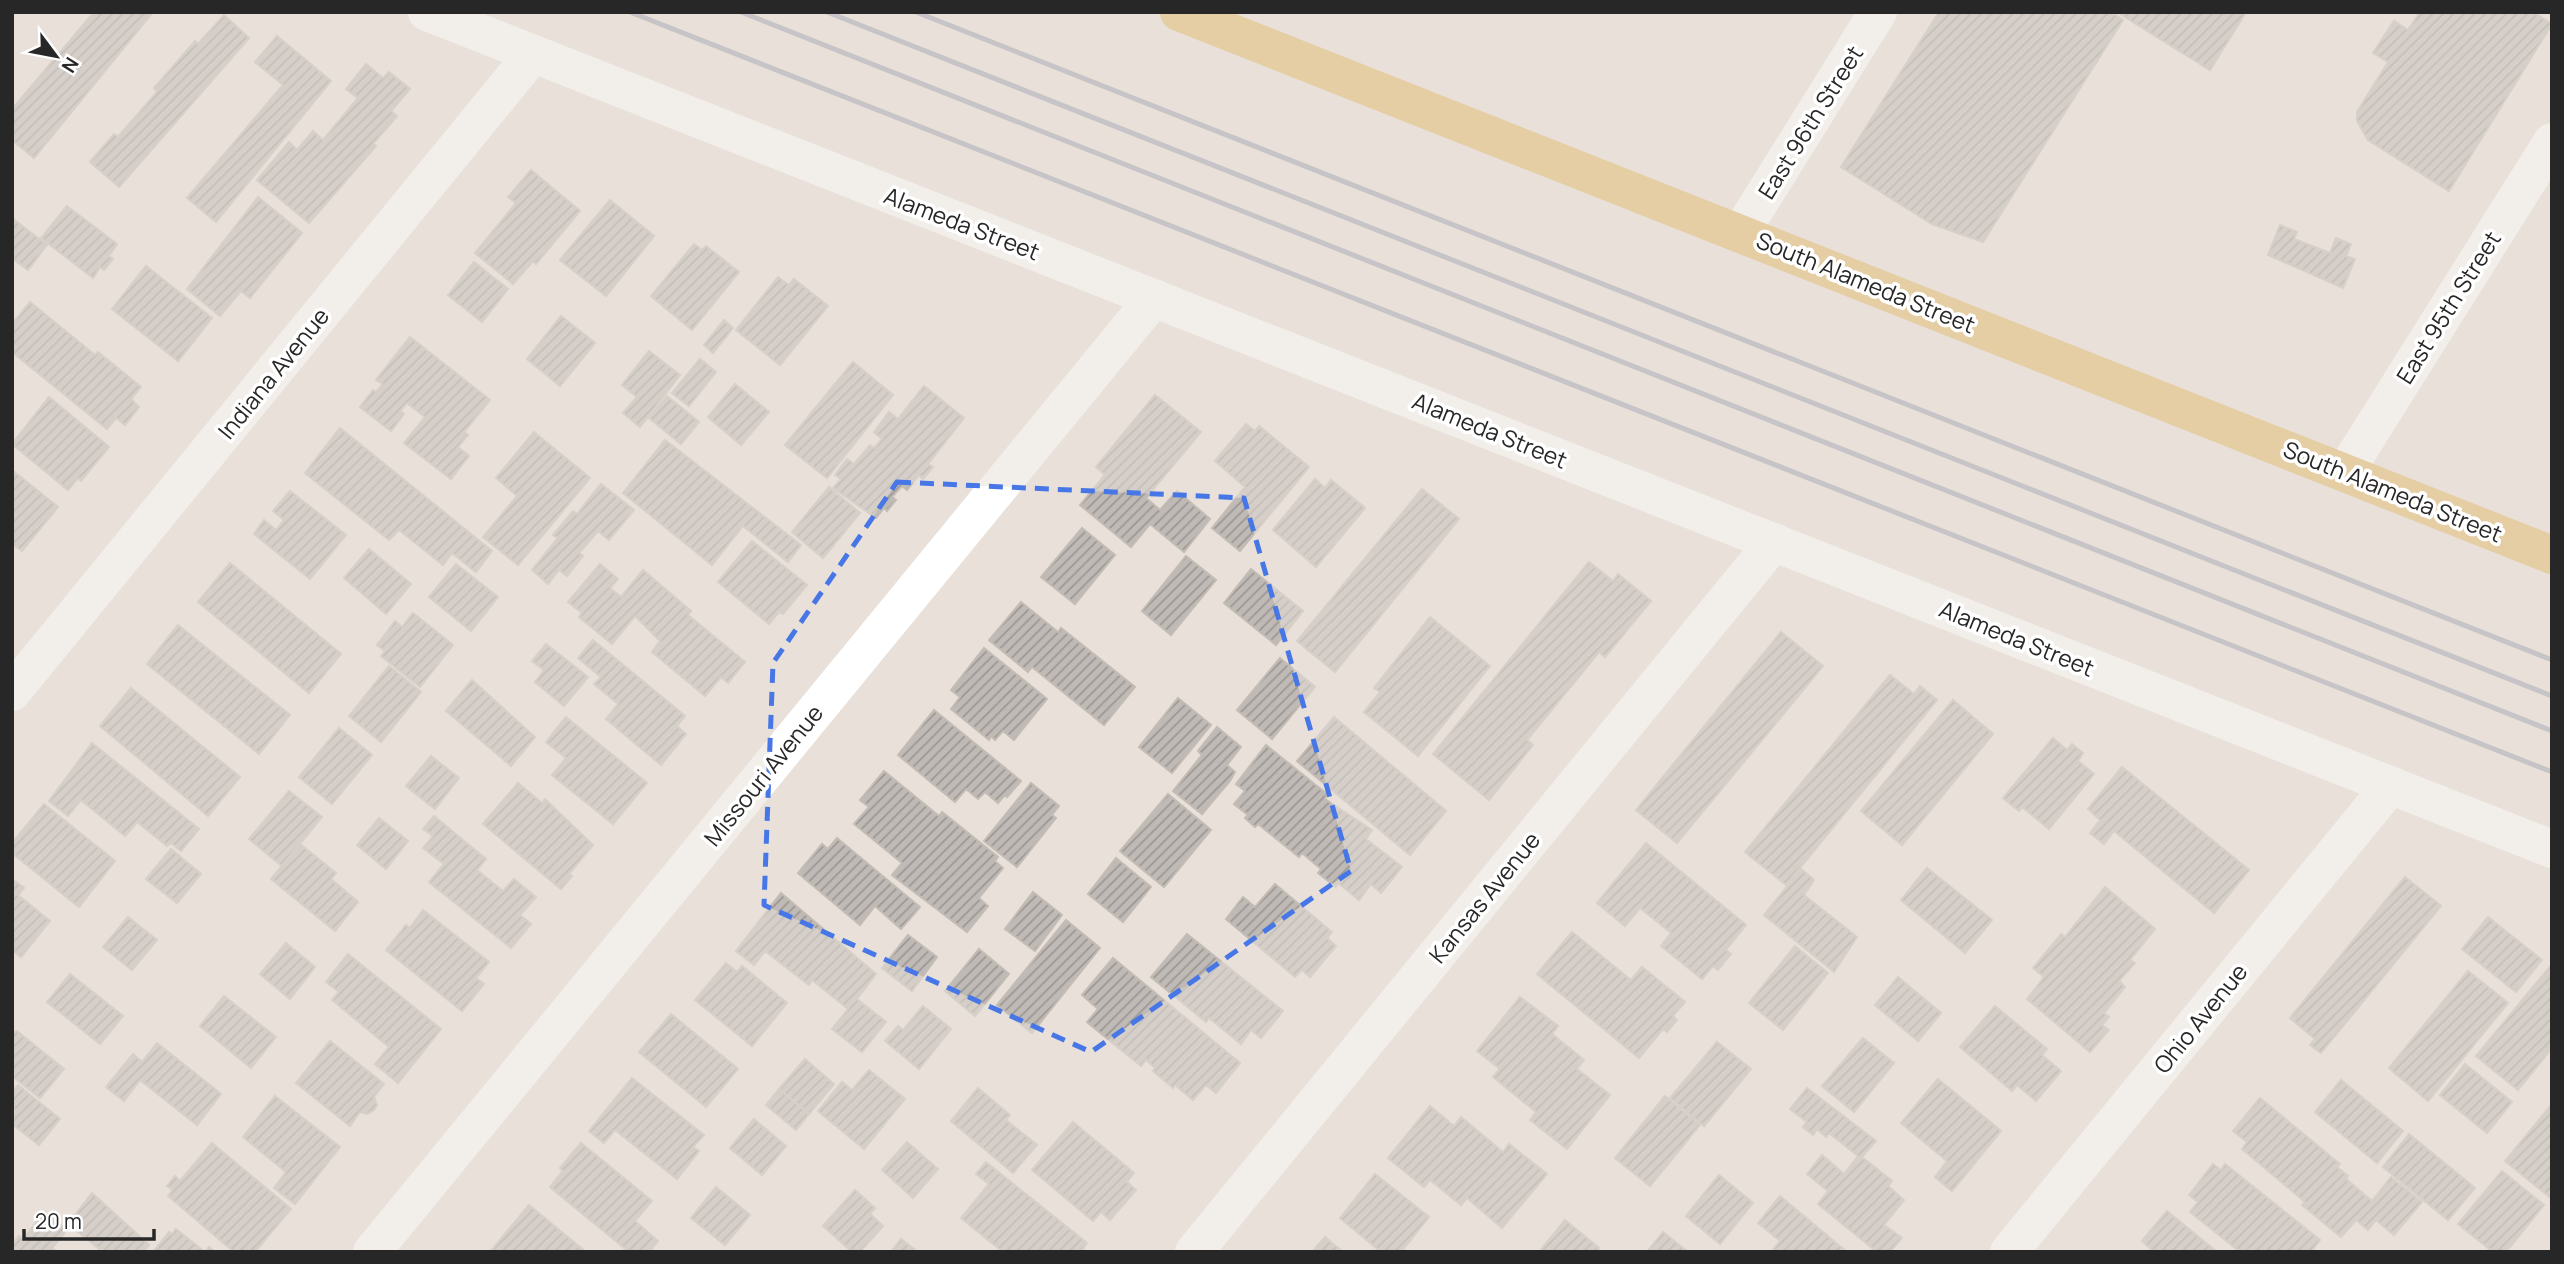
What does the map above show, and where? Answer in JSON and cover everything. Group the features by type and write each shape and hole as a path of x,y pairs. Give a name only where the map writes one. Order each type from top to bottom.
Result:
{"main road":[{"name":"South Alameda Street","path":"1179,12 1741,232 2552,555"}],"street":[{"name":"Alameda Street","path":"427,12 2552,849"},
{"name":"East 96th Street","path":"1741,232 1878,12"},
{"name":"Indiana Avenue","path":"12,692 533,54"},
{"name":"East 95th Street","path":"2345,472 2552,142"},
{"name":"Missouri Avenue","path":"372,1252 1154,298"},
{"name":"Kansas Avenue","path":"1194,1252 1774,542"},
{"name":"Ohio Avenue","path":"2009,1252 2390,785"}],"highlighted area":[{"path":"897,482 1244,498 1351,871 1091,1052 764,905 773,663"}],"building":[{"path":"94,12 153,12 34,158 12,140 12,109"},
{"path":"1939,12 2111,12 2123,20 1983,242 1932,224 1841,167"},
{"path":"2117,12 2246,12 2210,70"},
{"path":"2420,12 2533,12 2552,24 2449,191 2368,140 2357,121 2357,112 2388,62 2373,53 2394,21 2408,30"},
{"path":"224,15 249,38 119,187 90,162 114,134 118,137 157,92 154,88 195,41 198,44"},
{"path":"277,36 331,81 216,222 187,198 283,85 255,62"},
{"path":"366,64 383,78 389,72 410,89 391,111 397,116 373,144 376,146 309,223 257,180 289,142 297,150 313,131 323,140 358,98 346,89"},
{"path":"531,170 580,211 536,264 533,261 513,284 475,253 516,203 508,197"},
{"path":"258,197 302,233 250,298 241,291 220,316 187,289"},
{"path":"610,200 654,236 606,296 560,260"},
{"path":"67,206 117,244 109,256 113,259 104,270 100,267 93,278 41,238"},
{"path":"12,218 47,245 28,270 12,258"},
{"path":"2280,225 2297,232 2294,239 2330,253 2336,238 2351,244 2346,256 2355,259 2343,288 2268,255"},
{"path":"694,244 702,250 706,246 739,272 692,330 651,296"},
{"path":"474,262 508,289 482,322 448,295"},
{"path":"146,266 212,318 178,361 112,309"},
{"path":"778,277 789,285 794,279 828,306 780,365 736,330"},
{"path":"30,302 95,355 98,352 141,387 131,399 139,407 125,425 116,418 107,429 12,352 12,324"},
{"path":"561,316 595,343 560,386 527,359"},
{"path":"724,320 733,328 713,353 704,345"},
{"path":"410,337 490,400 464,432 468,435 458,447 469,456 451,479 404,443 425,417 407,403 400,411 404,414 391,431 360,407 373,390 376,392 383,384 376,380"},
{"path":"649,351 680,375 640,427 623,413 637,397 622,385"},
{"path":"700,359 716,372 689,406 672,393"},
{"path":"853,362 893,395 827,478 785,445"},
{"path":"735,384 769,412 741,445 708,417"},
{"path":"924,386 964,418 928,464 933,467 923,479 919,475 907,490 902,486 892,497 896,500 887,511 884,508 876,518 833,488 841,479 835,475 847,459 854,464 870,445 874,448 882,439 874,432 889,412 898,419"},
{"path":"1155,395 1201,432 1146,498 1160,510 1177,491 1210,519 1184,552 1150,524 1131,547 1080,505 1105,475 1096,467"},
{"path":"667,396 699,422 681,444 649,418"},
{"path":"49,397 109,447 81,481 78,478 68,490 12,444"},
{"path":"1246,424 1255,431 1259,426 1309,467 1240,551 1212,528 1245,487 1215,461"},
{"path":"340,428 492,551 476,572 452,553 443,565 399,530 389,540 305,473"},
{"path":"534,432 590,478 518,565 483,537 517,496 496,478"},
{"path":"665,440 801,545 788,562 743,526 712,565 623,493"},
{"path":"12,470 58,507 22,551 12,544"},
{"path":"1315,479 1325,488 1331,480 1365,508 1316,567 1273,530"},
{"path":"601,484 634,510 609,540 598,531 579,553 583,556 567,576 559,570 548,584 532,570 558,538 553,535 573,511 577,514"},
{"path":"829,487 860,513 823,558 792,532"},
{"path":"1422,489 1459,519 1335,672 1297,641"},
{"path":"290,491 346,535 310,579 254,534 264,520 276,530 284,520 273,511"},
{"path":"1082,528 1115,555 1075,604 1041,577"},
{"path":"752,541 807,585 783,614 779,612 769,624 718,582"},
{"path":"369,549 411,584 386,614 344,578"},
{"path":"1186,556 1216,580 1171,635 1142,611"},
{"path":"1589,562 1613,581 1618,574 1651,601 1605,657 1599,652 1527,740 1533,745 1489,800 1433,754"},
{"path":"230,563 341,654 309,693 198,602"},
{"path":"456,564 498,597 471,631 429,597"},
{"path":"600,564 618,579 610,588 621,597 643,570 691,611 688,615 745,662 728,683 721,677 705,696 652,652 660,641 635,616 612,644 579,617 582,613 568,602"},
{"path":"1251,569 1303,611 1276,645 1224,603"},
{"path":"1021,602 1058,632 1061,628 1135,687 1104,725 1032,667 1028,672 989,640"},
{"path":"413,613 453,645 420,687 381,656 385,651 377,645 395,621 402,627"},
{"path":"1430,617 1490,666 1418,756 1364,712 1380,692 1374,688"},
{"path":"178,625 290,715 259,754 147,664"},
{"path":"1781,632 1823,666 1677,843 1636,810"},
{"path":"593,640 685,716 677,726 686,734 661,765 606,719 618,704 594,684 601,677 578,658"},
{"path":"546,644 588,677 564,706 535,682 544,670 532,661"},
{"path":"984,648 1047,699 1014,740 1003,731 995,740 991,736 989,740 951,709 960,697 951,690"},
{"path":"1280,658 1315,687 1272,739 1237,710"},
{"path":"389,666 421,692 381,742 349,716"},
{"path":"1890,675 1914,694 1920,686 1937,700 1786,885 1745,852"},
{"path":"472,680 535,737 511,766 446,711"},
{"path":"131,688 240,777 208,816 100,726"},
{"path":"1178,698 1211,725 1172,773 1139,747"},
{"path":"1953,700 1993,734 1902,845 1861,811"},
{"path":"934,710 1021,781 1007,797 1005,795 998,803 985,792 978,799 966,789 955,802 898,755"},
{"path":"566,717 647,783 613,824 552,775 566,758 546,742"},
{"path":"1334,717 1446,811 1410,855 1297,761"},
{"path":"1217,727 1241,747 1227,765 1235,772 1230,781 1202,814 1173,791 1202,755 1198,751"},
{"path":"339,728 372,755 332,804 299,777"},
{"path":"2053,738 2067,750 2072,744 2083,753 2078,761 2094,774 2049,829 2022,807 2019,811 2003,798"},
{"path":"92,743 199,829 181,851 171,843 167,846 137,822 125,836 81,800 68,816 49,801"},
{"path":"1266,745 1327,794 1325,799 1372,830 1366,839 1402,867 1381,893 1371,884 1359,900 1338,883 1336,887 1318,873 1321,869 1302,853 1299,857 1258,824 1255,827 1245,818 1248,815 1234,804 1245,791 1236,784"},
{"path":"431,756 459,778 435,809 406,786"},
{"path":"2122,767 2249,870 2214,913 2114,831 2104,844 2090,833 2100,820 2088,809"},
{"path":"884,771 939,816 942,812 998,857 995,861 1003,868 979,898 988,906 967,932 892,875 902,863 854,824 869,807 860,800"},
{"path":"518,783 542,803 545,799 593,845 569,874 572,876 561,889 483,824"},
{"path":"1031,783 1059,806 1052,815 1056,818 1017,867 984,841"},
{"path":"289,791 322,817 282,866 249,839"},
{"path":"1168,794 1211,830 1164,887 1120,851"},
{"path":"44,804 115,861 79,907 12,853 12,843"},
{"path":"434,816 486,859 477,870 503,891 514,879 536,897 520,915 531,924 511,948 429,882 444,864 423,848 433,836 423,829"},
{"path":"379,818 408,841 386,869 357,845"},
{"path":"837,838 920,907 901,929 875,906 860,925 798,873 822,844 828,849"},
{"path":"1646,843 1746,925 1726,950 1731,954 1718,970 1713,966 1702,979 1661,946 1671,933 1640,908 1625,926 1597,903"},
{"path":"300,844 336,873 331,879 358,902 335,931 271,879"},
{"path":"171,849 201,874 177,903 146,879"},
{"path":"1116,858 1151,887 1123,922 1088,894"},
{"path":"1927,868 1992,920 1965,953 1901,900"},
{"path":"1801,869 1814,880 1804,895 1857,937 1834,972 1764,915"},
{"path":"2405,877 2441,906 2321,1053 2310,1045 2315,1039 2290,1018"},
{"path":"12,879 24,888 18,895 50,921 21,957 12,950"},
{"path":"1275,884 1332,932 1327,938 1336,946 1310,977 1302,970 1295,977 1226,919 1243,897 1255,907"},
{"path":"2105,887 2155,929 2130,960 2135,963 2119,981 2125,987 2104,1013 2109,1017 2102,1025 2109,1030 2090,1052 2027,999 2044,977 2033,968 2061,934 2065,937"},
{"path":"1033,892 1062,915 1035,951 1005,929"},
{"path":"781,893 876,974 857,999 886,1022 862,1052 832,1029 848,1009 812,980 809,985 765,951 754,965 736,951"},
{"path":"423,910 489,962 476,978 484,984 462,1011 386,950 406,925 410,928"},
{"path":"128,917 157,940 132,970 103,947"},
{"path":"2488,917 2542,960 2516,992 2462,949"},
{"path":"1066,920 1100,948 1032,1033 997,1005"},
{"path":"1572,932 1631,980 1642,967 1685,1002 1673,1016 1677,1020 1667,1032 1663,1029 1639,1058 1537,974"},
{"path":"1187,934 1283,1011 1261,1038 1251,1030 1241,1044 1209,1018 1206,1022 1151,977"},
{"path":"908,935 937,957 912,991 882,968"},
{"path":"286,943 315,967 290,999 260,974"},
{"path":"1795,946 1828,973 1783,1030 1749,1003"},
{"path":"979,949 1009,974 975,1016 945,991"},
{"path":"348,954 441,1029 398,1083 375,1064 389,1047 332,1000 339,992 326,982"},
{"path":"1113,958 1240,1063 1216,1093 1206,1085 1193,1100 1153,1071 1155,1068 1146,1060 1141,1066 1087,1022 1098,1009 1082,995"},
{"path":"726,963 737,972 742,966 787,1003 752,1046 695,1000"},
{"path":"2552,964 2552,1048 2518,1090 2476,1056"},
{"path":"2468,971 2508,1003 2428,1101 2389,1068"},
{"path":"70,974 123,1016 100,1044 47,1002"},
{"path":"1898,977 1941,1013 1918,1041 1875,1005"},
{"path":"224,996 276,1037 251,1068 200,1026"},
{"path":"1520,997 1558,1026 1552,1034 1584,1060 1577,1069 1610,1095 1567,1149 1530,1120 1536,1112 1493,1077 1500,1069 1477,1051"},
{"path":"923,1006 951,1029 919,1069 885,1041 898,1026 903,1030"},
{"path":"1995,1006 2047,1049 2042,1055 2061,1071 2036,1101 2017,1085 2012,1091 1960,1047"},
{"path":"671,1014 738,1069 706,1107 639,1052"},
{"path":"17,1031 64,1069 40,1098 12,1076 12,1032"},
{"path":"1863,1038 1894,1063 1854,1112 1822,1086"},
{"path":"330,1041 384,1084 374,1097 377,1105 374,1110 367,1114 360,1112 350,1126 296,1083"},
{"path":"1717,1042 1751,1069 1704,1126 1670,1098"},
{"path":"157,1043 221,1094 197,1125 140,1080 124,1101 106,1087 133,1054 142,1062"},
{"path":"805,1059 834,1084 809,1114 779,1089"},
{"path":"2465,1064 2512,1102 2487,1133 2440,1095"},
{"path":"869,1070 905,1099 864,1149 818,1111 842,1082 852,1090"},
{"path":"632,1078 704,1135 693,1147 699,1151 677,1179 615,1130 604,1143 589,1131"},
{"path":"1938,1079 2001,1131 1952,1191 1935,1177 1947,1161 1901,1123"},
{"path":"2341,1080 2403,1131 2377,1163 2315,1112"},
{"path":"18,1085 60,1119 39,1145 12,1124 16,1111 12,1108 12,1092"},
{"path":"978,1088 1010,1115 982,1147 951,1121"},
{"path":"1807,1088 1876,1141 1862,1157 1892,1181 1888,1186 1904,1200 1884,1225 1902,1238 1890,1252 1877,1252 1818,1204 1828,1191 1807,1174 1822,1155 1844,1174 1858,1156 1829,1133 1826,1137 1817,1129 1813,1135 1803,1127 1807,1122 1790,1109"},
{"path":"779,1089 809,1114 796,1130 766,1105"},
{"path":"275,1096 340,1147 295,1204 274,1188 286,1172 243,1137"},
{"path":"1665,1096 1700,1125 1650,1186 1615,1158"},
{"path":"2260,1098 2340,1164 2337,1167 2348,1176 2346,1179 2372,1201 2391,1177 2422,1202 2394,1235 2376,1220 2368,1230 2356,1220 2341,1237 2302,1205 2305,1202 2242,1149 2247,1142 2233,1131"},
{"path":"2552,1104 2552,1199 2505,1161"},
{"path":"1430,1106 1454,1126 1461,1117 1503,1152 1509,1144 1547,1174 1502,1228 1467,1198 1461,1205 1430,1180 1424,1187 1388,1158"},
{"path":"754,1119 786,1146 762,1175 730,1148"},
{"path":"1006,1120 1037,1145 1013,1173 982,1147"},
{"path":"1073,1122 1134,1173 1127,1182 1136,1190 1110,1220 1101,1212 1093,1221 1032,1170"},
{"path":"2409,1134 2475,1188 2448,1220 2383,1167"},
{"path":"907,1142 938,1169 913,1198 882,1170"},
{"path":"212,1143 291,1209 255,1252 234,1252 168,1196 173,1190 167,1186 175,1176 180,1181"},
{"path":"581,1143 652,1201 635,1221 658,1241 649,1252 629,1252 550,1187 563,1171 560,1168"},
{"path":"986,1162 1087,1243 1081,1252 1003,1252 961,1218 989,1184 976,1174"},
{"path":"2213,1164 2221,1170 2225,1164 2320,1240 2311,1252 2255,1252 2252,1249 2240,1252 2190,1212 2198,1202 2189,1195"},
{"path":"2502,1171 2544,1205 2506,1252 2493,1252 2458,1224"},
{"path":"1375,1174 1429,1217 1401,1252 1381,1252 1340,1218"},
{"path":"1719,1175 1753,1203 1720,1244 1686,1216"},
{"path":"716,1187 750,1215 725,1245 691,1218"},
{"path":"855,1190 875,1208 870,1214 883,1226 860,1252 852,1252 823,1226"},
{"path":"92,1193 149,1245 144,1252 103,1252 68,1224"},
{"path":"1780,1196 1847,1252 1771,1252 1780,1241 1758,1223"},
{"path":"529,1205 586,1252 490,1252"},
{"path":"2167,1211 2217,1252 2154,1252 2142,1241"},
{"path":"45,1212 67,1230 52,1248 57,1252 12,1252 12,1245 19,1236 23,1239"},
{"path":"1565,1220 1599,1248 1596,1252 1539,1252"},
{"path":"176,1229 205,1252 153,1252 169,1232 172,1234"},
{"path":"1663,1232 1688,1252 1647,1252"},
{"path":"1325,1237 1343,1252 1312,1252"},
{"path":"901,1239 918,1252 891,1252"}],"railway":[{"path":"630,12 2552,772"},
{"path":"741,12 2552,731"},
{"path":"827,12 2552,696"},
{"path":"916,12 2552,660"}]}
